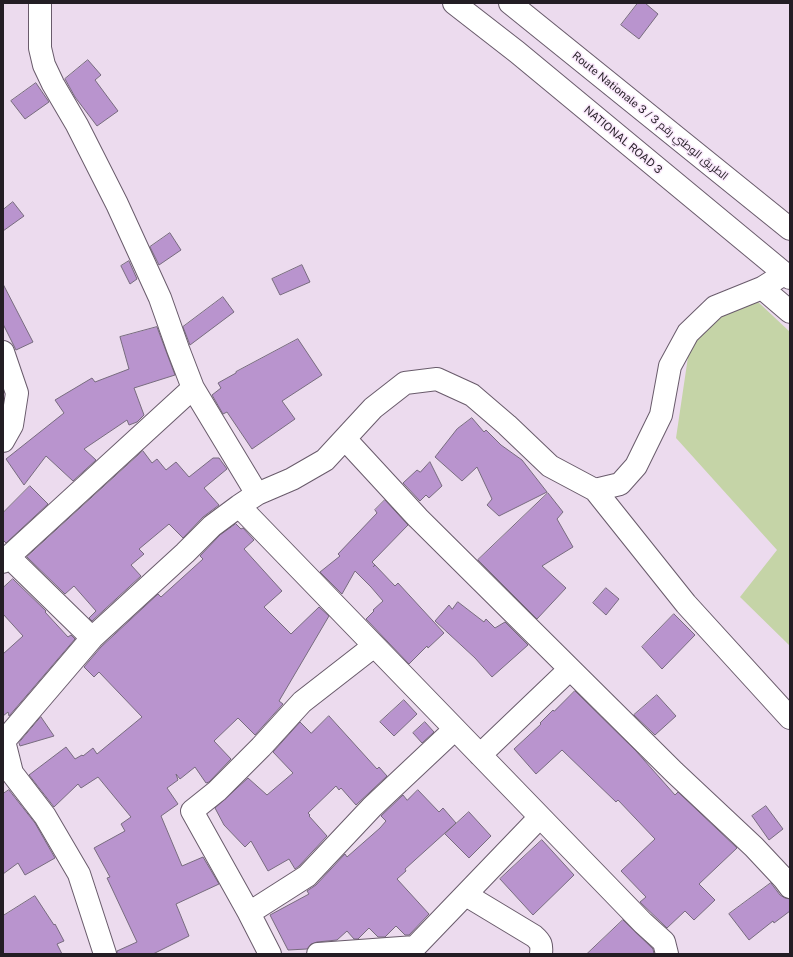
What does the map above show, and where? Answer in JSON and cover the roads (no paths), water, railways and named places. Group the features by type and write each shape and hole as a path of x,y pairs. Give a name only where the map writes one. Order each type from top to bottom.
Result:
{"main road":[{"path":"40,3 40,48 44,66 77,125 160,298 193,388 257,494"},
{"name":"NATIONAL ROAD 3","path":"454,3 523,57 787,276"},
{"name":"Route Nationale 3 / الطريق الوطني رقم 3","path":"510,3 790,229"},
{"path":"595,490 620,484 636,466 661,415 670,366 688,333 715,307 787,276"},
{"path":"762,288 790,312"},
{"path":"3,352 18,393 12,425 3,441"},
{"path":"105,954 79,874 45,816 8,775 3,741 92,638 185,553 212,526 257,494 292,479 325,460 346,440 373,408 405,383 437,379 472,395 507,425 550,466 595,490 686,604 790,718"},
{"path":"92,638 6,560 193,388"},
{"path":"346,440 418,518 674,772 754,847 790,887"},
{"path":"239,506 643,923 664,942 667,954"},
{"path":"270,954 192,811 217,791 262,747 302,702 374,646"},
{"path":"480,755 570,669"},
{"path":"249,914 307,876 372,808 455,729"},
{"path":"318,954 415,950 540,817"},
{"path":"466,894 534,936 540,941 542,946 541,954"}]}
